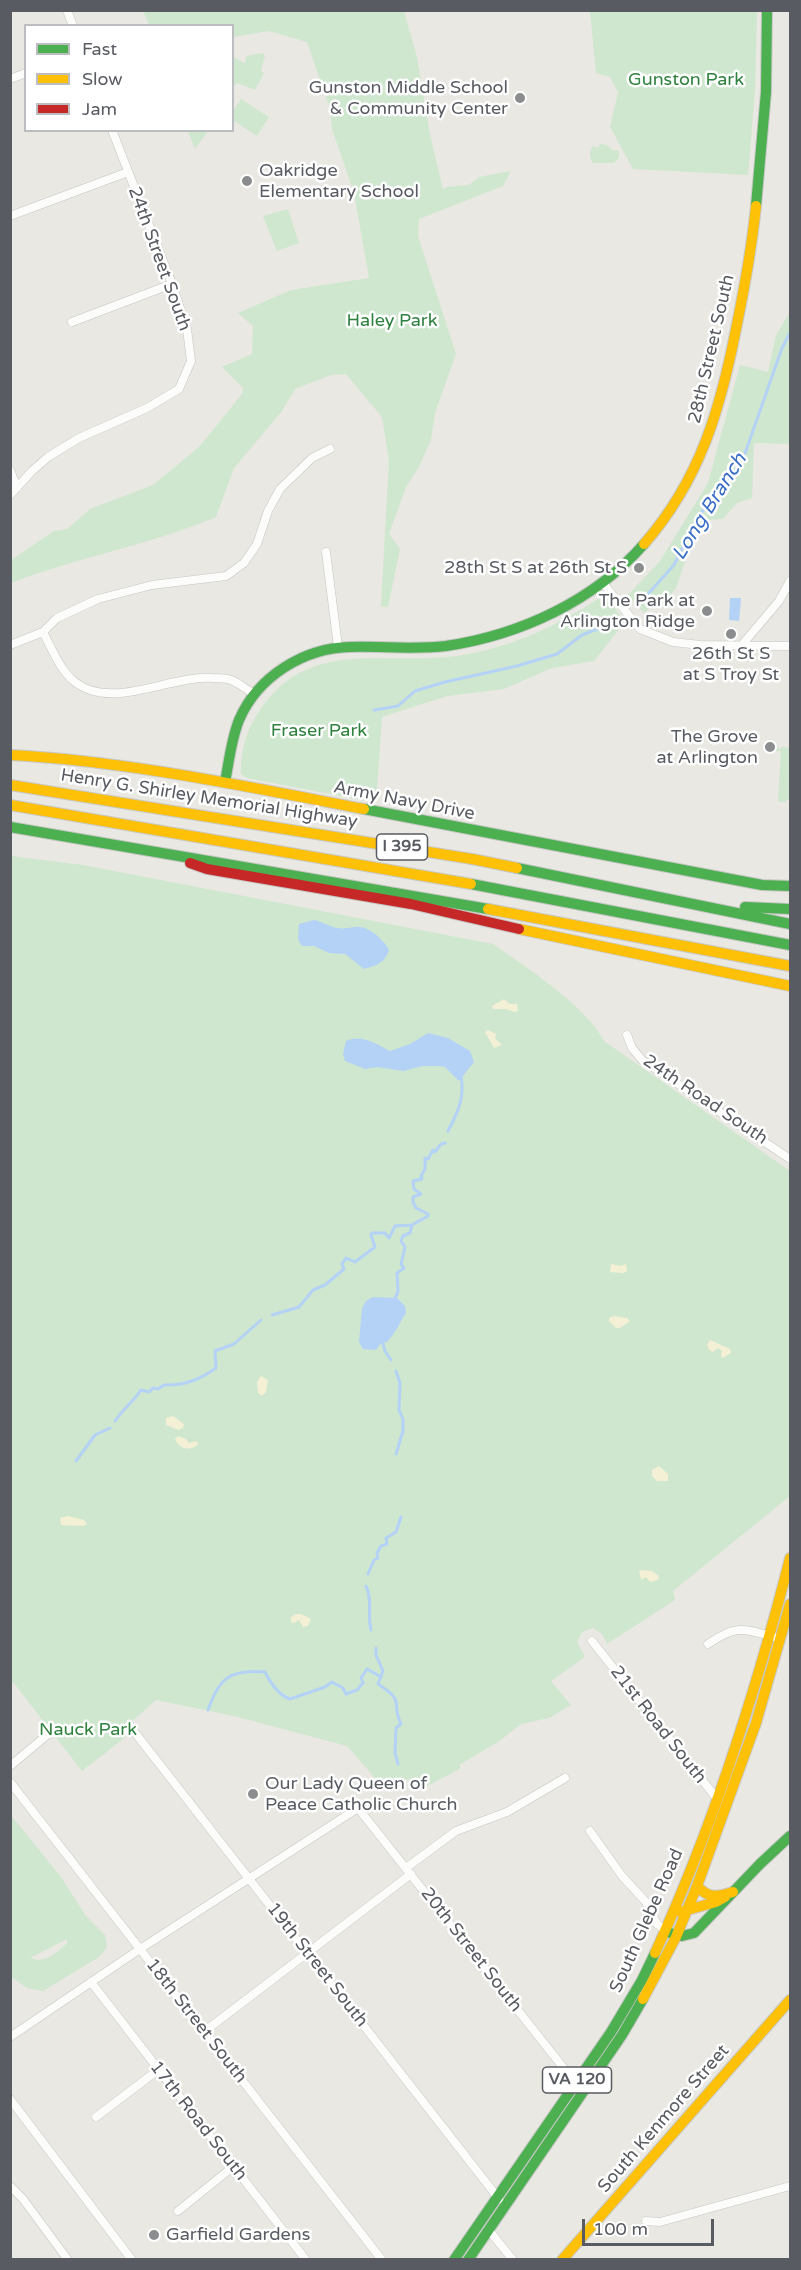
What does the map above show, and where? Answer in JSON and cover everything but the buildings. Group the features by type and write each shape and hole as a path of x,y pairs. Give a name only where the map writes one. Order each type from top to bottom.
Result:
{"main road":[{"name":"28th Street South","path":"225,782 239,720 254,694 270,678 296,660 320,650 338,647 421,648 459,644 490,637 546,616 571,603 602,582 632,556 680,496 702,455 717,411 741,303 756,203 762,141 767,10"},
{"name":"Army Navy Drive","path":"10,755 50,757 225,782 762,885 790,886"},
{"name":"Henry G. Shirley Memorial Highway","path":"10,785 472,859 790,924"},
{"path":"10,805 406,872 790,945"},
{"path":"10,827 399,891 790,966"},
{"path":"145,848 207,868 411,904 583,944 790,986"},
{"path":"684,902 790,909"},
{"path":"741,976 790,991"},
{"name":"South Glebe Road","path":"454,2259 478,2224 501,2201 584,2093 640,2005 679,1937 756,1723 790,1558"},
{"name":"South Glebe Road","path":"468,2259 489,2230 501,2201 637,1989 673,1913 775,1638 790,1604"},
{"path":"664,1930 679,1937 694,1933 790,1836"},
{"path":"697,1886 708,1897 713,1898 733,1892"},
{"path":"673,1913 716,1902 733,1892"},
{"name":"South Kenmore Street","path":"562,2259 790,2000"}],"street":[{"name":"24th Street South","path":"17,488 48,457 79,438 147,408 179,389 191,361 187,329 172,284 113,132"},
{"path":"10,216 128,172"},
{"path":"72,322 172,284"},
{"path":"10,645 43,633 57,618 98,599 152,585 226,576 244,563 256,544 268,511 280,489 312,458 330,449"},
{"path":"10,470 17,488 10,495"},
{"path":"326,552 338,647"},
{"path":"741,646 778,601 790,581"},
{"path":"602,582 640,629 673,642 700,645 790,646"},
{"path":"43,633 64,671 75,682 90,691 121,695 164,683 203,677 230,679 254,694"},
{"name":"24th Road South","path":"627,1035 632,1048 642,1060 790,1159"},
{"path":"708,1644 731,1630 738,1629 775,1638"},
{"name":"21st Road South","path":"592,1641 716,1799 727,1806"},
{"name":"19th Street South","path":"129,1725 501,2201"},
{"path":"10,1766 52,1731"},
{"path":"205,2031 308,1953 456,1830 507,1812 564,1778"},
{"name":"18th Street South","path":"10,1782 382,2259"},
{"name":"20th Street South","path":"249,1878 358,1808 584,2093"},
{"path":"590,1831 622,1876 646,1902 657,1923 664,1930"},
{"path":"10,2037 249,1878"},
{"name":"17th Road South","path":"91,1982 306,2259"},
{"path":"96,2117 158,2070"},
{"path":"10,2099 132,2259"},
{"path":"178,2211 234,2166"},
{"path":"10,2186 23,2199 68,2259"},
{"path":"646,2221 660,2222 790,2186"},
{"path":"478,2224 489,2230 513,2259"}],"green space":[{"name":"Haley Park","path":"143,11 404,11 417,57 430,135 443,189 469,185 479,177 511,171 503,186 419,219 418,236 456,354 435,413 431,440 419,467 406,487 389,534 400,549 388,607 381,606 389,461 382,417 346,374 331,375 295,389 282,411 234,468 216,517 191,527 11,583 11,560 54,531 67,529 90,509 153,485 199,447 242,394 243,388 222,367 252,354 253,326 238,313 291,290 369,278 354,193 332,129 330,109 307,42 269,31 234,37 234,24 149,24"},
{"name":"Gunston Park","path":"590,11 757,11 755,91 748,175 633,169 610,127 618,92 610,77 596,73"},
{"path":"263,53 265,56 261,71 264,73 255,90 237,83 234,87 234,58 245,63 246,56"},
{"path":"241,99 269,117 257,136 234,121 234,110"},
{"path":"189,132 207,132 195,149"},
{"path":"600,144 619,151 619,158 614,163 593,163 590,157 591,150 593,146 598,148"},
{"path":"288,209 299,243 277,251 263,216"},
{"path":"790,312 790,444 754,443 752,498 737,503 723,519 706,520 686,559 676,588 663,605 652,606 644,613 628,595 660,561 708,483 740,365 768,372 776,335"},
{"name":"Fraser Park","path":"598,599 610,603 625,622 594,661 552,668 504,689 447,696 382,717 376,803 247,778 241,774 245,740 255,717 281,686 303,671 329,662 355,659 440,658 486,650 536,633"},
{"path":"776,745 780,749 783,746 787,748 790,746 790,800 786,802 778,802 781,751 775,751"},
{"name":"Nauck Park","path":"11,856 83,865 493,944 570,1001 596,1028 604,1041 790,1171 790,1496 673,1591 675,1600 607,1644 602,1634 593,1628 582,1632 577,1642 585,1657 551,1681 571,1705 549,1718 521,1724 498,1742 459,1765 461,1768 422,1789 417,1780 375,1778 347,1746 234,1716 156,1700 122,1730 127,1736 82,1771 13,1682 11,1685"},
{"path":"10,1814 61,1877 86,1916 105,1935 107,1947 99,1957 43,1991 27,1988 11,1977","holes":["67,1939 67,1943 46,1959 30,1958"]}],"sand":[{"path":"504,999 510,1004 517,1004 518,1011 493,1009 492,1006"},
{"path":"488,1030 496,1034 495,1038 502,1045 494,1048 485,1032"},
{"path":"611,1264 620,1266 626,1264 627,1271 624,1273 610,1272"},
{"path":"614,1316 627,1318 630,1321 616,1328 609,1321 609,1318"},
{"path":"710,1340 730,1349 731,1353 723,1358 722,1351 718,1348 713,1352 709,1350 707,1345"},
{"path":"261,1376 268,1380 266,1392 262,1396 258,1393 257,1382"},
{"path":"173,1416 184,1424 183,1428 179,1430 166,1425 166,1418"},
{"path":"178,1436 189,1443 197,1441 198,1444 189,1449 182,1447 175,1439"},
{"path":"659,1466 668,1474 668,1481 657,1481 652,1476 652,1470"},
{"path":"68,1516 84,1520 87,1524 84,1526 61,1525 60,1518"},
{"path":"639,1570 652,1571 659,1576 658,1580 650,1582 646,1577 641,1580"},
{"path":"296,1614 311,1619 308,1626 303,1627 299,1620 291,1622 291,1617"}],"water":[{"path":"730,598 741,598 739,621 729,620"},
{"path":"314,920 337,928 365,928 375,934 389,950 380,963 364,969 345,954 329,953 314,946 302,946 298,940 299,924"},
{"path":"428,1033 448,1038 470,1051 474,1062 459,1081 445,1067 423,1066 403,1071 377,1067 365,1069 345,1061 343,1054 346,1041 363,1039 390,1051 410,1044"},
{"path":"373,1297 397,1298 405,1306 406,1313 390,1339 381,1343 376,1350 363,1349 359,1342 362,1308 366,1301"}],"waterway":[{"name":"Long Branch","path":"639,604 674,565 698,517 742,462 782,348 790,333"},
{"name":"Long Branch","path":"374,710 398,706 415,691 557,654 582,635 619,620"},
{"path":"448,1131 460,1104 461,1076"},
{"path":"393,1302 398,1292 397,1273 404,1268 401,1264 405,1247 401,1241 403,1236 410,1233 412,1225 428,1216 416,1208 413,1202 413,1197 421,1194 414,1189 413,1181 422,1179 425,1158 428,1159 433,1150 435,1152 441,1144 445,1143"},
{"path":"272,1315 299,1307 313,1290 325,1285 344,1269 342,1264 346,1258 355,1262 375,1247 372,1233 385,1233 389,1238 395,1226 412,1225"},
{"path":"115,1421 141,1390 149,1392 153,1388 158,1389 164,1385 185,1383 216,1368 215,1351 234,1344 261,1320"},
{"path":"382,1340 391,1360"},
{"path":"396,1371 400,1383 399,1410 403,1419 403,1431 396,1454"},
{"path":"76,1461 95,1435 110,1428"},
{"path":"368,1574 374,1560 378,1558 377,1553 381,1546 387,1544 386,1538 396,1532 401,1517"},
{"path":"366,1586 371,1630"},
{"path":"376,1648 376,1655 383,1671 378,1684 395,1699 401,1724 396,1728 395,1753 398,1764"},
{"path":"208,1710 222,1683 234,1674 243,1672 265,1672 275,1688 290,1699 325,1687 332,1682 343,1688 346,1694 357,1690 363,1683 361,1678 367,1669 381,1677"}],"traffic: fast":[{"path":"756,206 766,92 767,10"},
{"path":"225,782 236,728 247,704 258,690 284,667 316,653 333,649 446,646 474,641 528,624 579,598 624,564 644,544"},
{"path":"364,809 762,885 790,886"},
{"path":"10,827 488,909"},
{"path":"517,868 790,924"},
{"path":"471,884 790,945"},
{"path":"745,907 790,909"},
{"path":"670,1933 682,1936 694,1933 790,1836"},
{"path":"454,2260 611,2032 655,1953"},
{"path":"468,2260 622,2035 643,1999"}],"traffic: slow":[{"path":"644,544 680,494 694,468 716,413 740,309 756,206"},
{"path":"10,755 143,769 364,809"},
{"path":"10,785 517,868"},
{"path":"10,805 471,884"},
{"path":"488,909 790,966"},
{"path":"519,929 790,986"},
{"path":"655,1953 696,1857 732,1758 763,1659 790,1558"},
{"path":"643,1999 676,1937 697,1886 756,1723 790,1604"},
{"path":"697,1886 705,1893 714,1896 733,1892"},
{"path":"680,1912 716,1902 725,1897"},
{"path":"562,2260 790,2000"}],"traffic: jam":[{"path":"190,863 207,869 411,904 519,929"}],"place":[{"name":"Gunston Middle School & Community Center","path":"520,98"},
{"name":"Oakridge Elementary School","path":"247,181"},
{"name":"28th St S at 26th St S","path":"639,568"},
{"name":"The Park at Arlington Ridge","path":"707,611"},
{"name":"26th St S at S Troy St","path":"731,634"},
{"name":"The Grove at Arlington","path":"770,747"},
{"name":"Our Lady Queen of Peace Catholic Church","path":"253,1794"},
{"name":"Garfield Gardens","path":"154,2235"}]}
